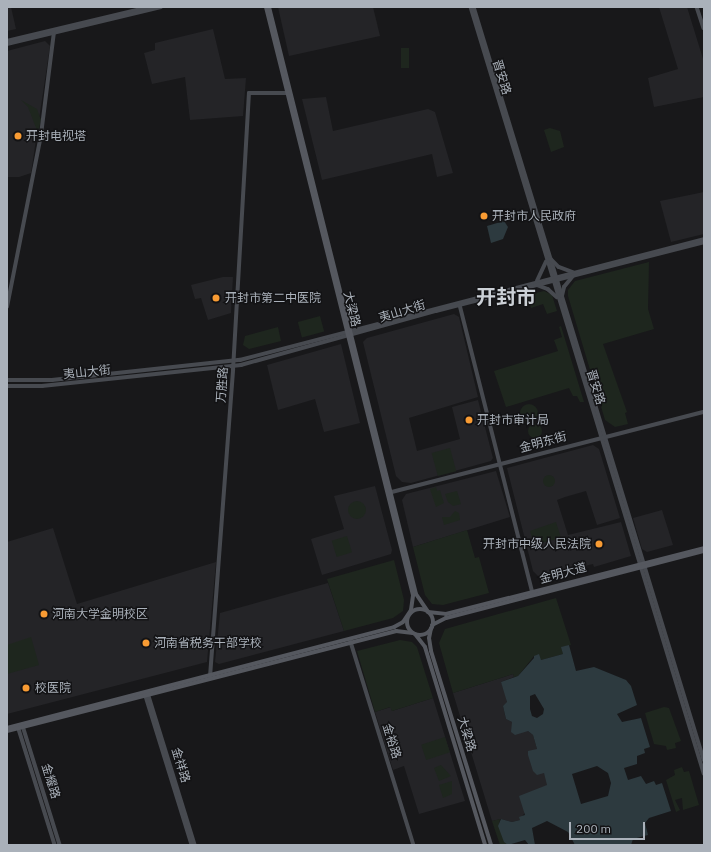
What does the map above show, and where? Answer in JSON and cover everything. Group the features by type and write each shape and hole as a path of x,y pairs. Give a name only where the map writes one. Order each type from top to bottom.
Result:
{"main road":[{"path":"7,42 150,7"},
{"path":"7,42 161,7"},
{"name":"大梁路","path":"266,7 349,331"},
{"name":"大梁路","path":"269,7 413,595 409,616"},
{"name":"晋安路","path":"470,7 548,258"},
{"name":"晋安路","path":"474,7 554,279 704,760"},
{"path":"698,7 704,22"},
{"path":"698,7 704,28"},
{"path":"7,307 42,135 54,32"},
{"name":"万胜路","path":"210,677 234,367 249,93 288,93"},
{"name":"夷山大街","path":"7,380 47,380 234,361 704,241"},
{"path":"548,258 559,267 574,273 564,287 560,298 548,289 536,283 543,272 548,258"},
{"name":"夷山大街","path":"7,386 42,386 234,367 350,336 536,283"},
{"path":"460,305 533,594"},
{"name":"金明东街","path":"389,493 704,412"},
{"name":"大梁路","path":"389,493 416,594 428,612"},
{"name":"金明大道","path":"643,566 704,548"},
{"name":"金明大道","path":"432,627 446,618 533,594 704,551"},
{"name":"金明大道","path":"428,612 446,614 533,594"},
{"path":"7,728 21,726 147,694 394,627 419,609 428,612 432,619 432,627 424,635 396,631 210,677"},
{"path":"409,616 408,626 414,634"},
{"name":"大梁路","path":"432,627 429,638 431,650 491,845"},
{"name":"大梁路","path":"414,634 426,651 485,845"},
{"name":"金裕路","path":"351,642 414,845"},
{"name":"金祥路","path":"147,694 192,845"},
{"name":"金祥路","path":"147,694 195,845"},
{"path":"7,732 21,726"},
{"name":"金耀路","path":"21,726 55,845"},
{"name":"金耀路","path":"21,726 60,845"},
{"name":"晋安路","path":"702,754 704,773"}],"shaded area":[{"path":"7,7 11,7 16,29 7,31"},
{"path":"278,7 373,7 380,36 289,56"},
{"path":"659,7 687,7 704,62 704,97 654,107 648,78 678,69"},
{"path":"213,29 225,79 246,78 243,116 190,120 185,77 152,84 144,53 155,50 155,43"},
{"path":"45,41 50,46 31,173 19,177 7,177 7,51"},
{"path":"401,48 409,48 409,68 401,68"},
{"path":"326,97 333,131 428,109 435,112 453,173 437,177 432,154 322,180 302,99"},
{"path":"21,100 37,109 41,120 38,133 28,107"},
{"path":"550,128 560,131 564,147 551,152 544,130"},
{"path":"704,192 704,234 671,242 660,201"},
{"path":"504,221 508,227 503,239 491,243 487,226"},
{"path":"649,262 648,309 654,329 603,344 627,412 625,413 628,424 615,427 605,420 568,296 568,290 575,281"},
{"name":"开封市第二中医院","path":"223,277 233,277 231,313 208,320 201,298 195,299 191,285"},
{"path":"544,291 552,295 557,311 547,314 543,304 531,308 527,295"},
{"path":"454,314 459,317 478,397 409,418 417,451 460,439 452,407 478,400 493,458 491,461 411,483 402,482 396,476 363,342 367,338"},
{"path":"320,316 324,331 302,337 298,322"},
{"path":"561,326 584,402 580,402 577,396 573,396 569,388 506,407 494,371 558,351 554,340 562,337 559,327"},
{"path":"278,327 281,341 249,349 243,345 245,336"},
{"path":"341,344 360,423 324,432 315,399 278,410 267,365"},
{"path":"529,404 535,407 538,413 535,419 529,422 523,419 520,413 523,407"},
{"path":"532,424 538,424 542,428 542,434 538,438 532,438 528,434 528,428"},
{"path":"593,445 599,449 620,518 597,525 586,491 565,497 557,500 568,535 621,522 631,556 594,567 593,564 539,577 533,571 507,468"},
{"path":"450,448 456,471 438,476 432,453"},
{"path":"496,471 510,517 413,547 402,500 406,494"},
{"path":"547,475 551,475 555,481 551,487 547,487 543,483 543,479"},
{"path":"375,486 392,550 391,554 322,575 311,539 344,529 334,496"},
{"path":"436,487 437,491 440,490 444,503 436,507 430,489"},
{"path":"457,491 461,504 453,506 448,502 445,494"},
{"path":"357,501 363,504 366,510 363,516 357,519 351,516 348,510 351,504"},
{"path":"662,510 673,545 647,552 642,549 633,518"},
{"path":"455,511 459,513 460,520 444,525 442,517 450,517"},
{"path":"556,522 561,538 534,545 530,531"},
{"path":"53,528 77,604 216,562 207,662 7,714 7,542"},
{"path":"467,530 475,558 479,557 489,593 443,605 432,604 425,595 413,547"},
{"path":"347,536 352,552 337,557 332,541"},
{"path":"394,560 404,600 403,611 393,618 344,631 327,579"},
{"path":"328,583 344,631 219,664 215,662 220,613"},
{"path":"556,598 571,645 562,647 563,654 541,660 534,656 518,676 514,677 513,674 453,693 439,643 445,629"},
{"path":"31,637 39,665 7,674 7,645"},
{"path":"400,640 412,642 417,647 433,698 392,711 390,707 375,712 357,651"},
{"path":"569,645 576,671 594,667 626,680 631,686 637,705 617,714 622,722 641,718 650,747 644,749 645,753 637,756 637,764 624,768 628,780 641,776 646,784 654,781 656,785 662,783 671,811 649,818 645,823 648,835 633,839 631,845 575,845 568,832 547,821 532,828 535,845 529,845 525,840 508,845 504,842 498,826 501,819 512,822 520,820 519,817 525,815 519,796 547,785 544,773 537,775 533,771 528,755 528,751 537,749 533,735 528,731 515,735 511,732 512,722 506,719 503,706 507,702 501,682 518,676 534,658 534,656 539,654 541,660 563,654 561,647","holes":["535,694 544,709 543,714 537,718 532,716 530,709 530,696","597,766 608,773 611,783 608,796 581,804 572,774"]},
{"path":"513,674 514,677 501,682 506,694 507,703 503,706 506,719 512,722 513,728 528,731 533,735 537,749 535,770 544,772 548,785 539,790 520,820 512,822 501,819 492,821 453,693"},
{"path":"433,698 465,801 419,814 404,766 393,770 375,712 391,707 392,711"},
{"path":"664,707 669,708 681,741 675,743 676,748 667,750 666,746 654,744 645,713"},
{"path":"445,737 450,752 426,760 421,745"},
{"path":"441,765 451,776 439,781 434,768"},
{"path":"682,767 684,772 689,771 699,805 683,810 682,798 675,800 680,810 676,812 666,780 675,775 674,770"},
{"path":"452,781 452,794 443,798 439,785"},
{"path":"500,819 499,824 508,845 500,845 492,821"}],"place":[{"name":"开封电视塔","path":"18,136"},
{"name":"开封市人民政府","path":"484,216"},
{"name":"开封市第二中医院","path":"216,298"},
{"name":"开封市审计局","path":"469,420"},
{"name":"开封市中级人民法院","path":"599,544"},
{"name":"河南大学金明校区","path":"44,614"},
{"name":"河南省税务干部学校","path":"146,643"},
{"name":"校医院","path":"26,688"}],"district":[{"name":"开封市","path":"506,296"}]}
